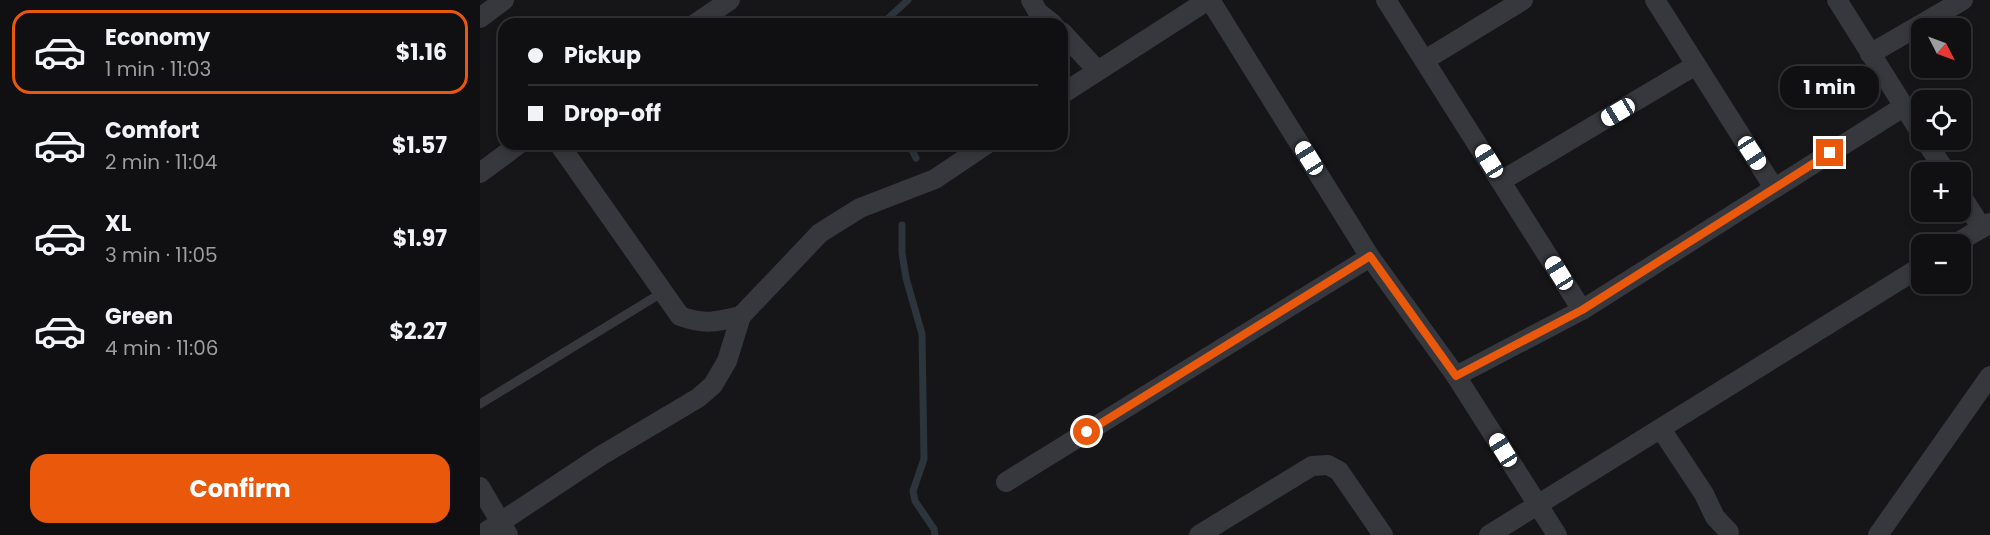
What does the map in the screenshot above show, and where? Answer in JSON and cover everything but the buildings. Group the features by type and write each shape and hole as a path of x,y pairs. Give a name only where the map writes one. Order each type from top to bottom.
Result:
{"street":[{"path":"480,18 504,0"},
{"path":"704,18 730,0"},
{"path":"1031,0 1038,12 1046,18"},
{"path":"1068,90 1209,0 1370,256 1456,376 1557,535"},
{"path":"1386,0 1582,310"},
{"path":"1425,60 1523,0"},
{"path":"1655,0 1774,188"},
{"path":"1837,0 1911,118"},
{"path":"1870,54 1963,0"},
{"path":"1068,39 1097,70"},
{"path":"1502,181 1696,65"},
{"path":"1456,376 1582,310 1903,106"},
{"path":"480,173 511,150"},
{"path":"563,150 680,316 697,322 713,322 741,316"},
{"path":"481,535 504,529 602,455 698,398 712,385 727,361 741,316 820,233 860,208 935,179 978,150"},
{"path":"1971,207 1986,225 1971,234"},
{"path":"1006,482 1370,256"},
{"path":"1489,535 1911,273"},
{"path":"1878,535 1990,376"},
{"path":"1661,429 1704,494 1715,517 1729,532"},
{"path":"1199,535 1312,466 1328,465 1340,471 1383,535"},
{"path":"480,487 504,529"}],"lane":[{"path":"480,404 663,292"}],"waterway":[{"path":"888,18 908,0"},
{"path":"912,150 916,158"},
{"path":"902,225 902,253 906,278 922,334 924,459 913,491 915,501 934,529 935,535"}],"route":[{"path":"1087,432 1370,256 1456,376 1582,310 1830,153"}]}
